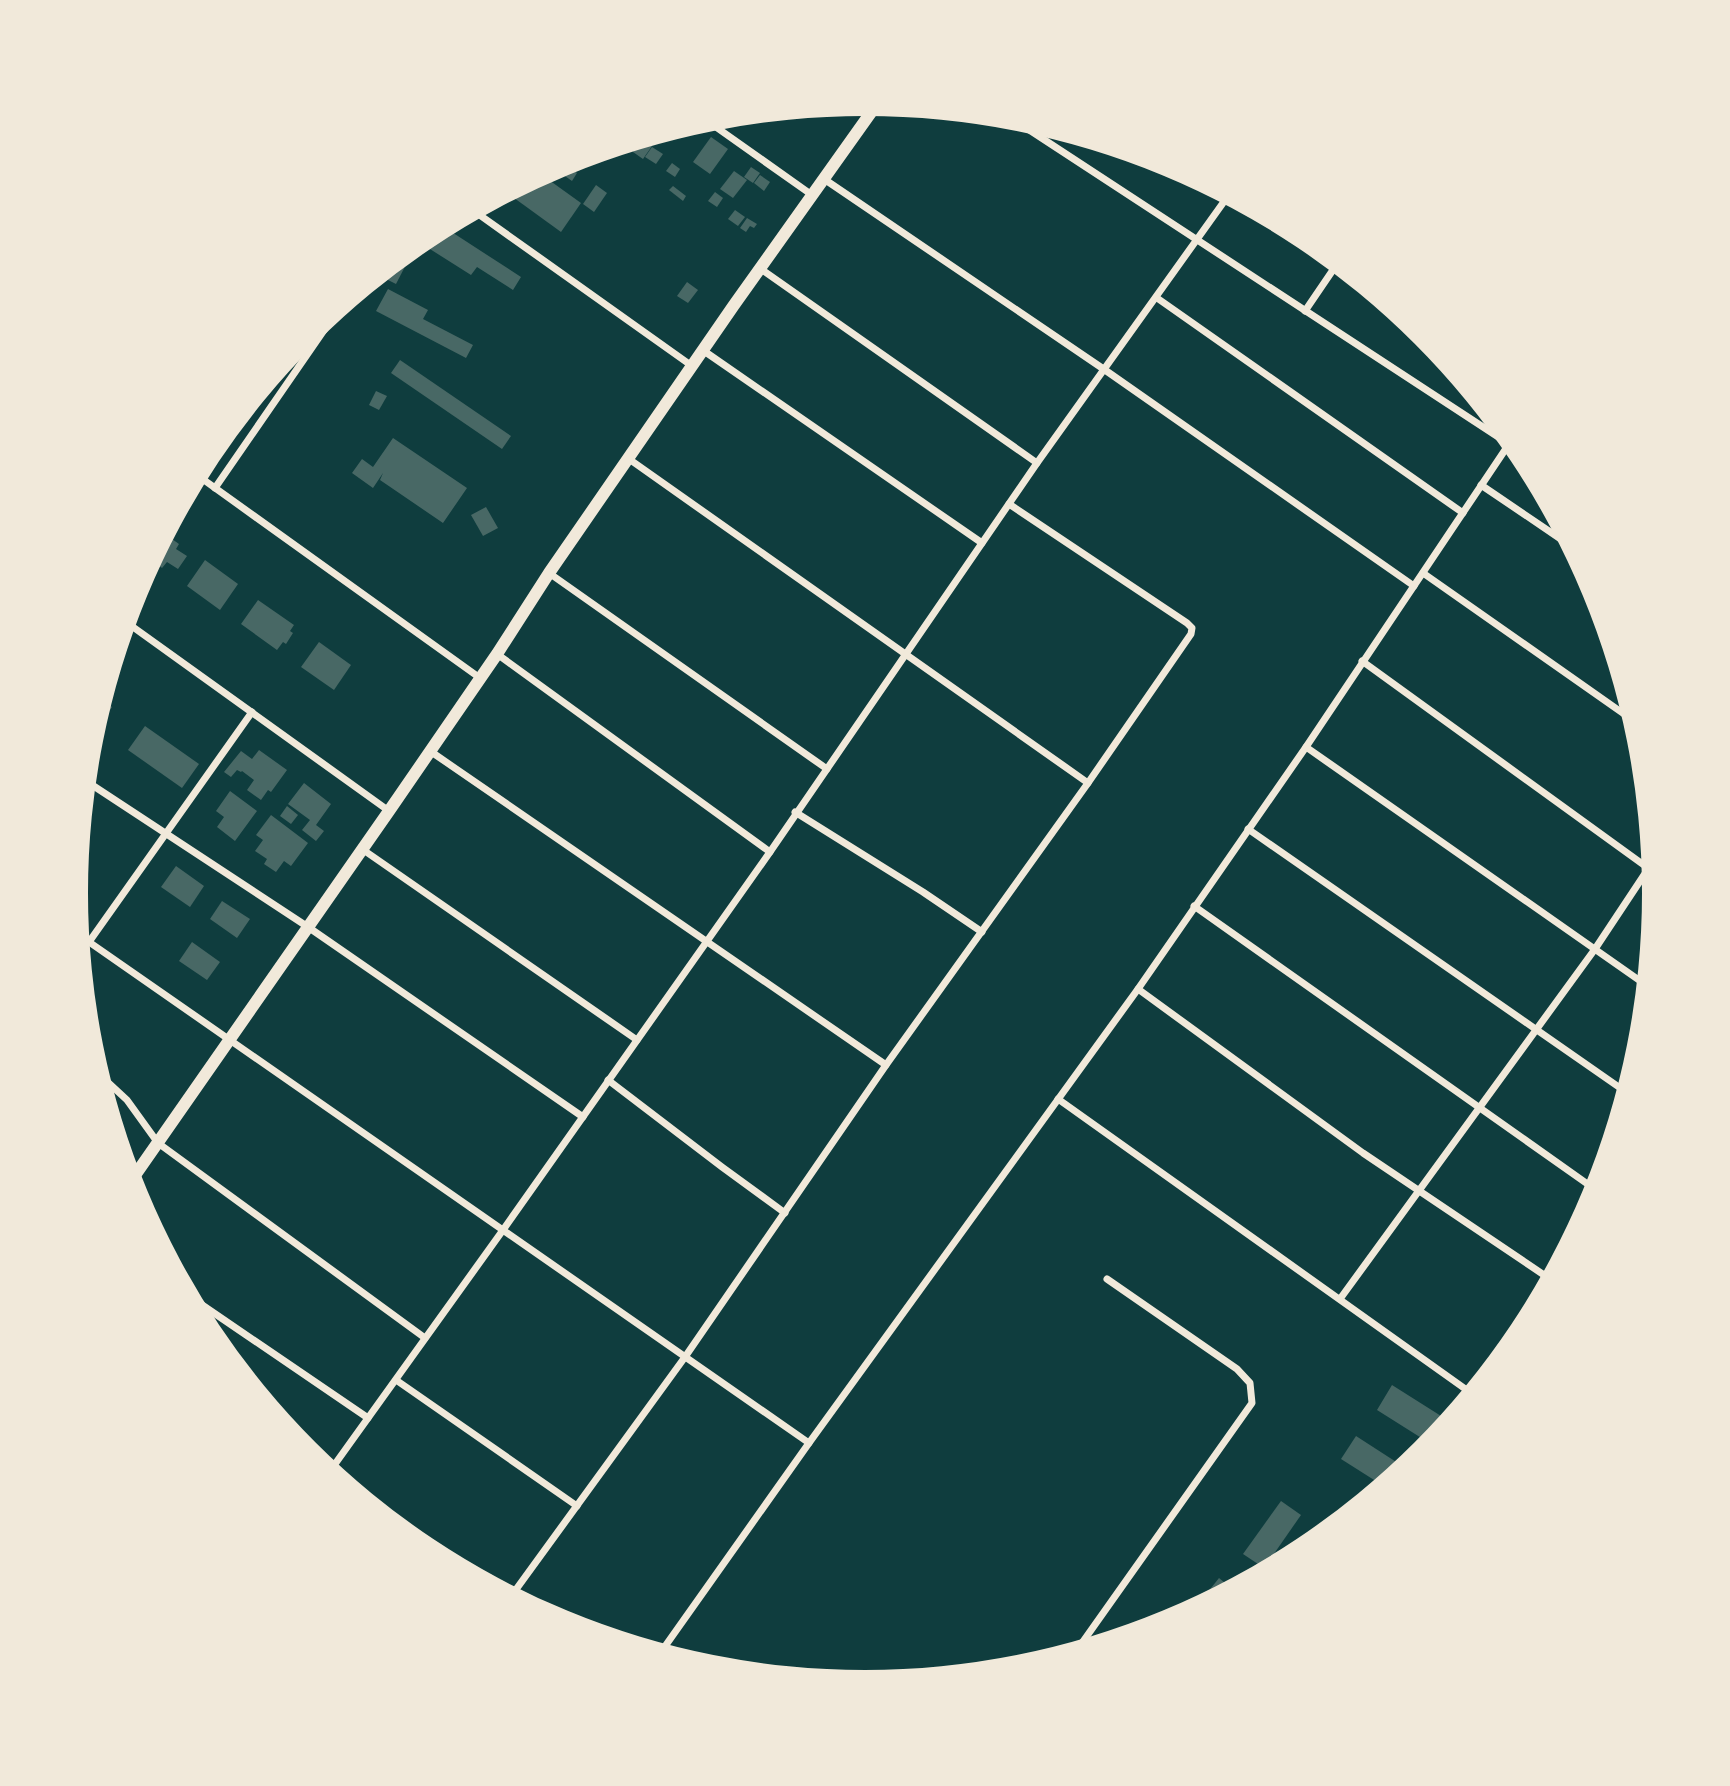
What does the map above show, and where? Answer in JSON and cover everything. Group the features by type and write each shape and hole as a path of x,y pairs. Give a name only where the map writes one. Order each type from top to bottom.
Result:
{"street":[{"path":"139,1170 497,654 549,573 868,116"},
{"path":"719,129 812,195"},
{"path":"1038,135 1488,429"},
{"path":"824,179 1105,370 1414,586"},
{"path":"336,1463 770,852 1037,463 1223,203"},
{"path":"482,217 693,367"},
{"path":"761,269 1037,463"},
{"path":"1305,311 1332,272"},
{"path":"1157,298 1463,513"},
{"path":"215,488 315,343"},
{"path":"704,351 982,544"},
{"path":"666,1645 1138,989 1306,747 1504,451"},
{"path":"629,459 1088,782"},
{"path":"206,482 480,678"},
{"path":"1481,485 1554,535"},
{"path":"517,1588 685,1357 886,1065 1191,634 1192,628 1187,623 1009,504"},
{"path":"549,573 827,769"},
{"path":"1423,573 1621,712"},
{"path":"135,628 389,811"},
{"path":"497,654 770,852"},
{"path":"1362,661 1641,860"},
{"path":"252,712 89,942 809,1443"},
{"path":"1306,747 1638,979"},
{"path":"430,751 886,1065"},
{"path":"95,787 308,927 583,1117"},
{"path":"795,812 982,932"},
{"path":"1248,829 1618,1086"},
{"path":"362,849 637,1040"},
{"path":"1340,1299 1595,949 1642,879"},
{"path":"1194,906 1586,1183"},
{"path":"1138,989 1342,1138 1542,1274"},
{"path":"608,1080 785,1213"},
{"path":"112,1086 127,1100 158,1143 425,1338"},
{"path":"1058,1098 1464,1388"},
{"path":"1085,1638 1252,1403 1250,1383 1237,1369 1107,1279"},
{"path":"210,1310 368,1418"},
{"path":"396,1380 577,1506"}],"building":[{"path":"711,137 728,149 710,174 693,162"},
{"path":"652,146 643,159 633,151"},
{"path":"652,147 663,154 656,164 645,157"},
{"path":"672,163 680,169 675,177 666,171"},
{"path":"751,167 760,173 753,183 744,177"},
{"path":"734,171 747,180 733,198 720,189"},
{"path":"575,172 577,173 572,181 565,176"},
{"path":"760,175 770,182 764,191 754,183"},
{"path":"552,182 581,203 561,232 515,199"},
{"path":"596,185 607,193 594,212 583,204"},
{"path":"673,186 686,196 683,201 669,190"},
{"path":"715,192 723,198 717,207 708,201"},
{"path":"735,210 745,217 738,226 728,219"},
{"path":"747,218 757,224 754,228 750,226 746,232 740,228"},
{"path":"454,234 521,277 513,290 477,267 471,275 430,249"},
{"path":"405,267 396,284 387,280"},
{"path":"687,282 698,290 688,303 677,296"},
{"path":"388,289 428,310 423,319 473,345 466,358 376,311"},
{"path":"400,360 511,436 502,449 391,373"},
{"path":"376,391 387,396 379,410 369,405"},
{"path":"393,438 467,488 443,523 380,480 383,473 373,488 352,473 362,459 373,467"},
{"path":"486,507 498,528 483,536 471,515"},
{"path":"173,540 179,544 176,549 187,556 178,569 167,562 162,568 160,566"},
{"path":"205,560 238,584 220,610 187,586"},
{"path":"258,600 294,625 290,631 293,633 286,644 283,642 277,650 241,624"},
{"path":"319,642 351,665 334,690 301,667"},
{"path":"145,726 199,764 182,788 128,750"},
{"path":"259,750 287,770 271,792 268,790 261,800 247,790 254,780 242,771 237,770 231,777 224,772 241,751 252,759"},
{"path":"304,783 331,804 316,825 324,831 316,841 302,830 310,820 288,804"},
{"path":"230,791 257,811 235,841 217,827 224,817 216,811"},
{"path":"287,806 298,815 291,824 280,816"},
{"path":"271,815 308,843 291,866 284,861 276,872 264,864 267,859 255,851 263,840 256,835"},
{"path":"176,866 204,886 190,907 161,887"},
{"path":"222,901 250,919 237,938 210,919"},
{"path":"192,942 220,962 207,980 179,961"},
{"path":"1392,1385 1441,1416 1420,1437 1377,1410"},
{"path":"1356,1436 1395,1461 1375,1480 1341,1459"},
{"path":"1281,1501 1301,1515 1274,1553 1258,1564 1243,1554"},
{"path":"1219,1578 1224,1582 1210,1590"}]}
